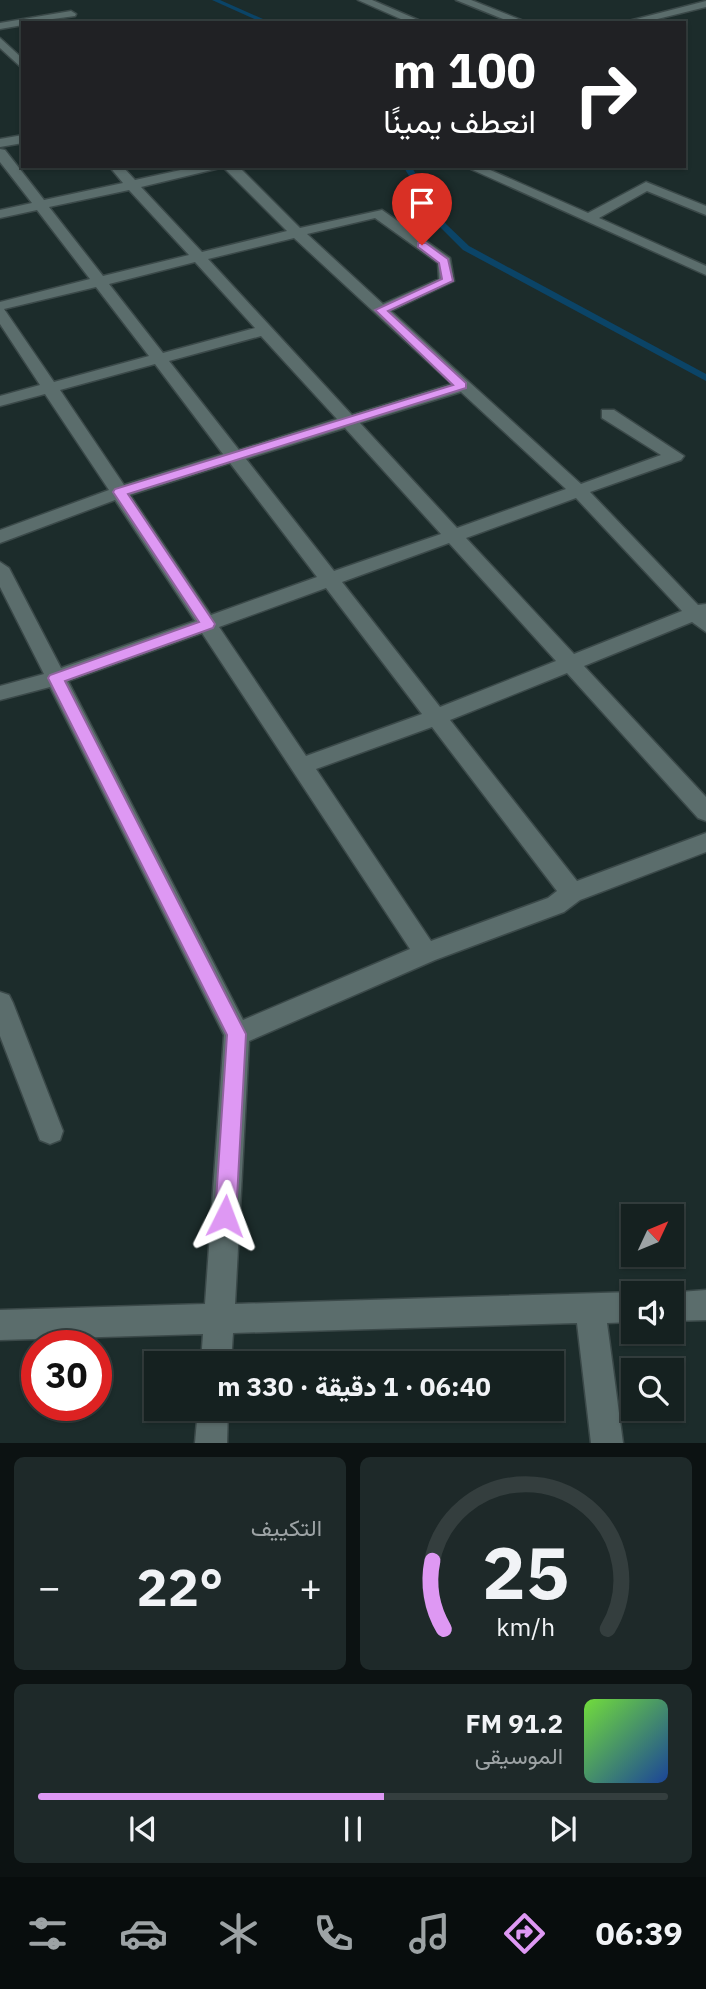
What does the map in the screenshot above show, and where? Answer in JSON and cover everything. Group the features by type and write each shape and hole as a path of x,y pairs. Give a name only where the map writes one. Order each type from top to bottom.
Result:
{"street":[{"path":"58,0 79,21"},
{"path":"363,0 415,21"},
{"path":"461,0 516,21"},
{"path":"634,21 706,4"},
{"path":"30,21 71,14"},
{"path":"0,26 21,22"},
{"path":"0,41 21,64"},
{"path":"0,144 21,139"},
{"path":"0,153 572,892"},
{"path":"117,168 706,812"},
{"path":"0,214 130,183 208,168"},
{"path":"232,168 297,233 580,492 702,616 570,664 437,718 302,766"},
{"path":"474,168 706,271"},
{"path":"588,219 646,186 706,211"},
{"path":"0,306 377,213 444,261 447,281 380,310"},
{"path":"0,313 426,953"},
{"path":"0,401 265,330"},
{"path":"0,537 120,492 462,386"},
{"path":"0,693 56,678 675,456 608,414"},
{"path":"0,568 237,1034 217,1351"},
{"path":"237,1034 426,953 556,905 572,892 706,842"},
{"path":"0,1003 50,1130"},
{"path":"684,1306 706,1305"},
{"path":"0,1325 621,1307"},
{"path":"590,1308 607,1443"},
{"path":"211,1443 212,1421"}],"waterway":[{"path":"215,0 264,21"},
{"path":"408,168 443,225 466,248 706,378"}],"route":[{"path":"225,1216 237,1034 56,678 208,624 120,492 462,386 380,310 447,281 444,261 422,245"}]}
